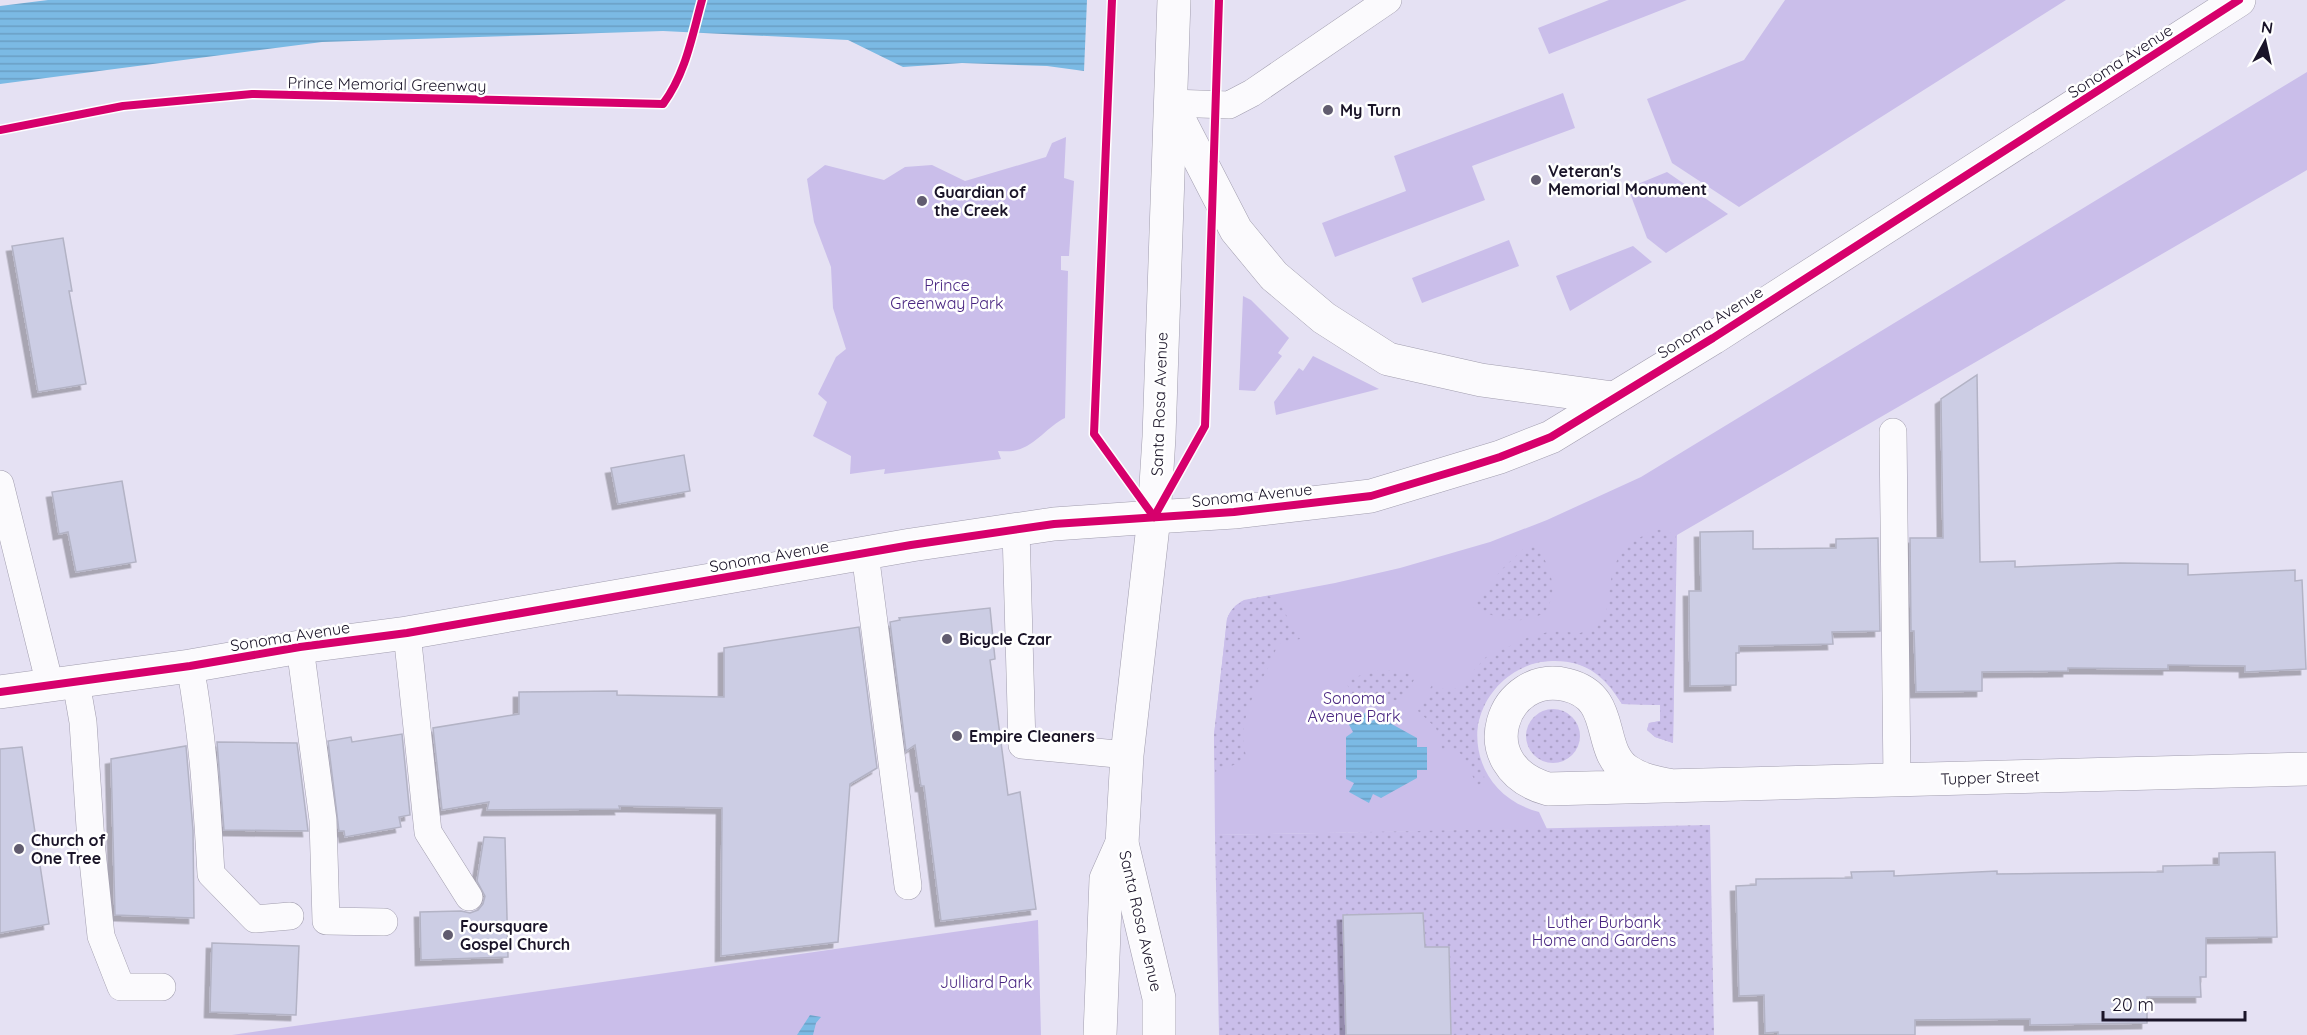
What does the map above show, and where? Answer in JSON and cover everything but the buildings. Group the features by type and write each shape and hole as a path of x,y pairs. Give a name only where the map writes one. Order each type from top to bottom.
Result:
{"street":[{"name":"Santa Rosa Avenue","path":"1159,1035 1159,998 1122,843 1127,755 1154,517 1159,437 1174,0"},
{"name":"Sonoma Avenue","path":"0,692 407,633 865,553 1054,524 1234,512 1371,496 1500,457 1551,437 1723,331 2239,0"},
{"path":"1170,103 1236,230 1274,276 1324,318 1388,359 1481,380 1613,398"},
{"name":"Tupper Street","path":"1673,786 1644,780 1625,769 1612,753 1604,719 1596,704 1583,692 1567,685 1549,684 1532,688 1518,697 1507,711 1502,727 1501,744 1506,761 1517,774 1531,784 1548,789 1673,786 2307,769"},
{"name":"Santa Rosa Avenue","path":"1100,1035 1106,879 1122,843"}],"lane":[{"path":"1170,103 1229,105 1252,93 1388,0"},
{"path":"1893,432 1897,780"},
{"path":"0,484 63,683 83,722 101,936 121,987 162,987"},
{"path":"1016,530 1022,746 1127,755"},
{"path":"865,553 908,886"},
{"path":"407,633 428,832 470,897"},
{"path":"300,647 323,820 326,921 384,922"},
{"path":"190,666 205,771 212,874 255,919 290,916"}],"green space":[{"path":"1609,0 1687,0 1549,54 1538,28"},
{"path":"1785,0 2066,0 1739,207 1672,163 1647,99 1744,60"},
{"name":"Sonoma Avenue Park","path":"2307,72 2307,170 1677,535 1673,743 1655,737 1647,730 1649,723 1660,721 1660,705 1622,704 1602,678 1585,667 1564,661 1552,661 1522,667 1499,682 1484,703 1478,728 1479,754 1490,778 1510,799 1539,812 1547,829 1215,835 1214,735 1227,619 1238,604 1244,600 1400,568 1490,542 1547,520 1641,477"},
{"path":"1563,93 1575,128 1472,166 1485,200 1335,257 1322,223 1406,191 1394,156"},
{"name":"Prince Greenway Park","path":"1066,137 1064,178 1074,181 1069,256 1061,256 1061,270 1068,271 1065,418 1024,448 998,451 1001,459 884,474 885,469 850,474 851,456 813,436 827,402 818,394 836,357 846,349 833,308 831,267 814,222 807,179 825,165 884,180 905,167 932,165 965,181 1046,157 1052,143"},
{"path":"1667,172 1728,214 1666,253 1647,238 1628,188"},
{"path":"1509,240 1519,266 1422,303 1412,278"},
{"path":"1633,246 1652,262 1570,311 1556,276"},
{"path":"1243,296 1251,300 1289,338 1278,353 1282,356 1255,391 1239,390"},
{"path":"1313,356 1379,389 1276,415 1274,402 1299,368 1303,371"},
{"path":"1662,529 1676,535 1673,743 1655,737 1647,730 1649,723 1660,721 1660,705 1622,704 1599,675 1582,666 1564,661 1546,661 1529,665 1513,673 1499,685 1488,700 1477,730 1478,753 1484,776 1484,780 1478,786 1459,752 1442,749 1436,728 1418,711 1432,685 1447,690 1458,688 1486,657 1529,637 1552,631 1580,633 1597,627 1606,613 1612,574 1619,555 1628,545 1649,532"},
{"path":"1534,539 1551,575 1552,594 1550,604 1544,613 1526,620 1517,620 1490,615 1473,607 1501,570"},
{"path":"1268,596 1277,599 1300,639 1277,644 1270,664 1251,701 1244,730 1247,760 1215,772 1214,735 1227,619 1238,604"},
{"path":"1380,670 1399,671 1416,676 1402,702 1386,698 1358,702 1344,680"},
{"path":"1553,709 1563,711 1572,717 1578,726 1580,736 1578,746 1572,755 1563,761 1553,763 1543,761 1534,755 1528,746 1526,736 1528,726 1534,717 1543,711"},
{"name":"Luther Burbank Home and Gardens","path":"1710,825 1714,1035 1219,1035 1215,835"},
{"name":"Julliard Park","path":"1038,920 1041,1035 232,1035"}],"water":[{"path":"48,0 1087,0 1084,71 1047,66 962,63 903,67 848,40 663,31 322,42 0,84 0,6"},
{"path":"1367,712 1372,721 1379,717 1417,738 1417,747 1427,747 1427,770 1417,770 1417,778 1381,798 1373,794 1369,803 1349,792 1354,783 1346,779 1346,737 1353,732 1348,723"},
{"path":"810,1015 821,1017 816,1023 813,1035 797,1035"}],"cycle path":[{"name":"Prince Memorial Greenway","path":"0,130 123,106 252,94 663,104 683,67 702,0"},
{"path":"1112,0 1094,434 1154,517"},
{"path":"1154,517 1205,426 1219,0"},
{"path":"0,692 407,633 911,545 1054,524 1234,512 1371,496 1465,468 1551,437 1713,338 2239,0"}],"place":[{"name":"My Turn","path":"1328,110"},
{"name":"Veteran's Memorial Monument","path":"1536,180"},
{"name":"Guardian of the Creek","path":"922,201"},
{"name":"Bicycle Czar","path":"947,639"},
{"name":"Empire Cleaners","path":"957,736"},
{"name":"Church of One Tree","path":"19,849"},
{"name":"Foursquare Gospel Church","path":"448,935"}]}
